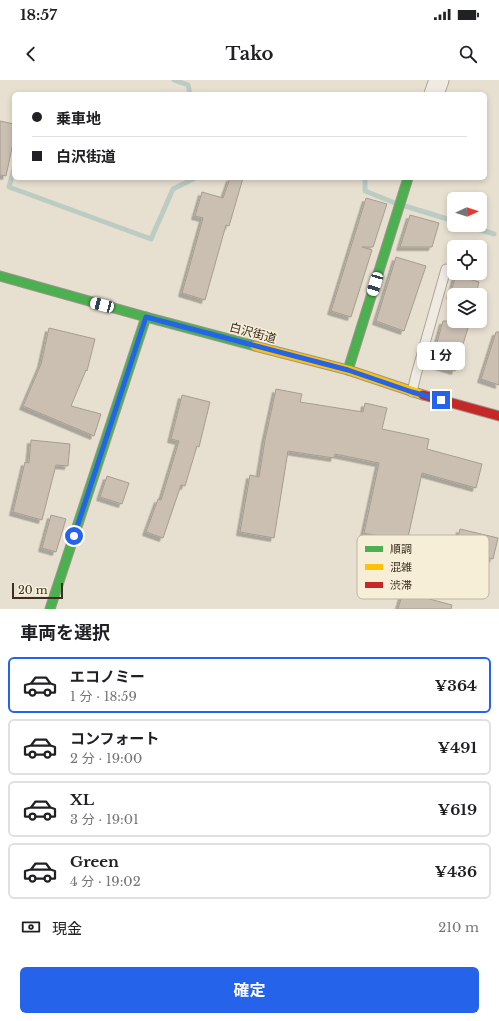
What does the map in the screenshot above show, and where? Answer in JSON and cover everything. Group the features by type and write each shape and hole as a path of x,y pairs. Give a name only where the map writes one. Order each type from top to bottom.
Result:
{"main road":[{"path":"348,370 407,180"},
{"name":"白沢街道","path":"0,276 146,317 348,370 412,392 499,416"},
{"path":"50,609 146,317"}],"street":[{"path":"435,92 439,80"}],"lane":[{"path":"412,392 446,269"}],"building":[{"path":"0,121 12,124 12,148 6,176 0,175"},
{"path":"229,180 242,180 229,226 226,225 205,300 182,293 203,218 195,216 202,192 223,198"},
{"path":"366,198 387,204 373,247 362,247 372,250 351,317 331,311"},
{"path":"410,215 439,223 432,247 400,247"},
{"path":"396,257 426,266 404,331 376,321"},
{"path":"454,280 472,280 479,282 478,288 452,288"},
{"path":"443,321 447,321 447,328 468,328 455,371 431,364"},
{"path":"49,328 95,339 87,371 86,370 71,406 101,414 94,436 23,406 41,364"},
{"path":"496,332 499,332 499,385 481,379"},
{"path":"276,389 302,394 300,402 363,412 365,403 387,408 382,429 429,439 427,449 482,464 476,488 422,473 409,535 374,535 364,533 379,463 335,454 334,458 288,451 274,538 240,532 250,475 259,477"},
{"path":"182,395 210,402 199,447 197,446 185,486 181,485 163,538 146,532 158,499 161,500 179,441 171,439"},
{"path":"31,440 70,444 68,466 56,465 42,520 13,512 25,462 29,463"},
{"path":"107,476 129,483 122,504 100,497"},
{"path":"51,515 66,519 56,552 42,548"},
{"path":"460,529 485,535 459,535"},
{"path":"489,536 498,538 493,559 489,558"},
{"path":"401,599 429,599 452,605 451,609 398,609"}],"waterway":[{"path":"174,80 188,85 190,92"},
{"path":"12,176 9,187 151,239 173,189 191,180"},
{"path":"365,180 365,191 395,203"},
{"path":"405,206 447,219"},
{"path":"487,232 494,234"}],"traffic: fast":[{"path":"348,370 407,180"},
{"path":"0,276 255,346"},
{"path":"50,609 146,317"}],"traffic: slow":[{"path":"255,346 348,370 423,395"}],"traffic: jam":[{"path":"423,395 499,416"}],"route":[{"path":"74,536 146,317 348,370 412,392 441,400"}]}
